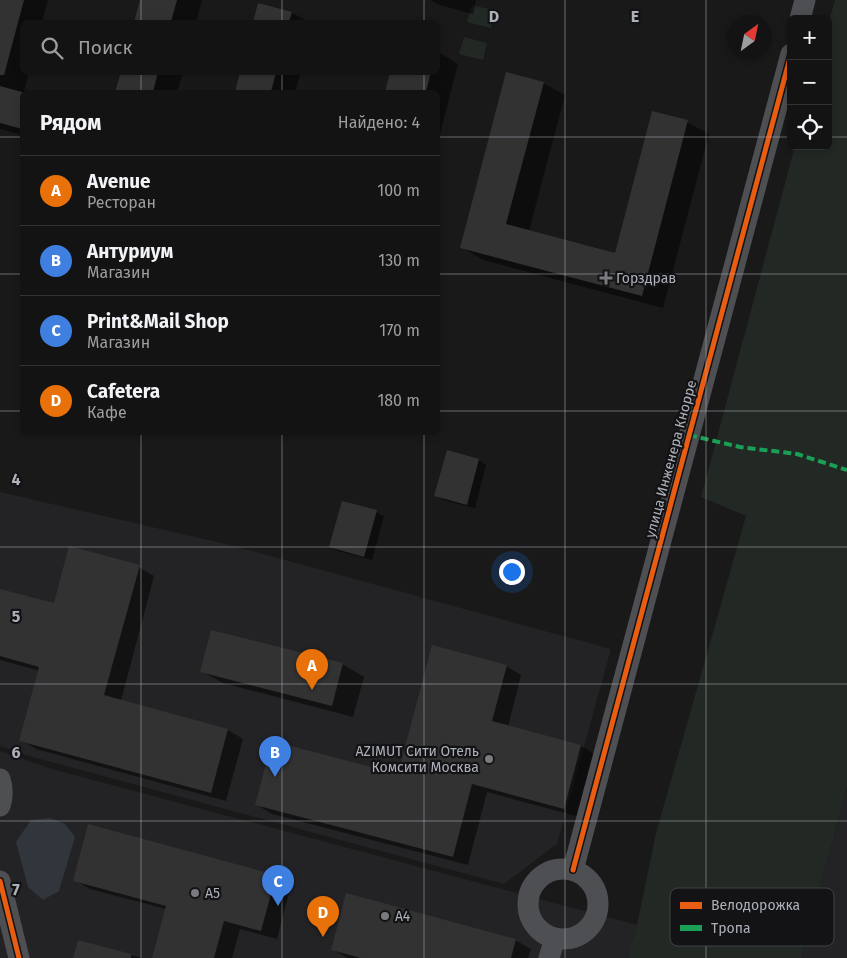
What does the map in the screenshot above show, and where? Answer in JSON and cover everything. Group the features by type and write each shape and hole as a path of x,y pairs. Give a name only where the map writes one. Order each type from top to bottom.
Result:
{"street":[{"path":"801,15 805,0"},
{"name":"улица Инженера Кнорре","path":"573,870 789,60"},
{"path":"0,779 3,796 0,806"},
{"path":"558,868 573,870 589,880 595,890 598,900 597,911 593,922 586,930 552,948 543,933 534,925 529,914 527,902 530,890 536,880 546,872 558,868"},
{"path":"0,881 19,958"}],"shaded area":[{"path":"835,0 847,0 847,788 820,888 670,888 670,946 804,946 801,958 627,958 637,925 656,833 746,516 701,497 794,150 832,150 831,15"},
{"path":"472,5 496,11 491,28 467,22"},
{"path":"464,37 487,43 483,60 459,54"},
{"path":"0,492 230,545 611,649 557,844 504,884 29,756 0,746"},
{"path":"0,751 52,769 637,925 627,958 0,958"},
{"path":"847,788 847,958 801,958 804,946 834,946 834,888 820,888"},
{"path":"50,818 65,824 75,837 59,891 43,900 28,887 16,842 31,820"}],"building":[{"path":"0,0 24,0 4,75 0,75"},
{"path":"140,0 177,0 172,20 135,20"},
{"path":"258,3 292,12 290,20 254,20"},
{"path":"506,72 544,82 506,224 615,253 652,111 688,120 642,296 460,248"},
{"path":"120,75 157,75 154,90 116,90"},
{"path":"239,75 275,75 272,90 236,90"},
{"path":"389,75 430,75 426,90 386,90"},
{"path":"0,86 20,91 20,128 0,123"},
{"path":"447,450 479,459 467,505 434,496"},
{"path":"342,501 377,510 364,557 329,547"},
{"path":"69,546 140,565 104,695 228,729 211,793 19,741 39,667 0,656 0,589 54,603"},
{"path":"211,630 343,663 332,706 200,672"},
{"name":"AZIMUT Сити Отель Комсити Москва","path":"432,645 507,665 492,721 581,745 564,809 472,784 453,857 255,805 272,741 398,774"},
{"name":"А5","path":"88,824 276,875 261,931 224,921 214,958 152,958 166,906 73,881"},
{"name":"А4","path":"346,893 516,939 511,958 361,958 331,950"},
{"path":"78,940 131,954 131,958 73,958"}],"marked path":[{"path":"689,435 740,447 797,454 847,470"}],"cycle path":[{"path":"573,870 789,60"},
{"path":"0,881 19,958"}],"place":[{"name":"Горздрав","path":"606,278"},
{"name":"Avenue","path":"312,690"},
{"name":"AZIMUT Сити Отель Комсити Москва","path":"489,759"},
{"name":"Антуриум","path":"275,777"},
{"name":"А5","path":"195,893"},
{"name":"Print&Mail Shop","path":"278,906"},
{"name":"А4","path":"385,916"},
{"name":"Cafetera","path":"323,937"}]}
